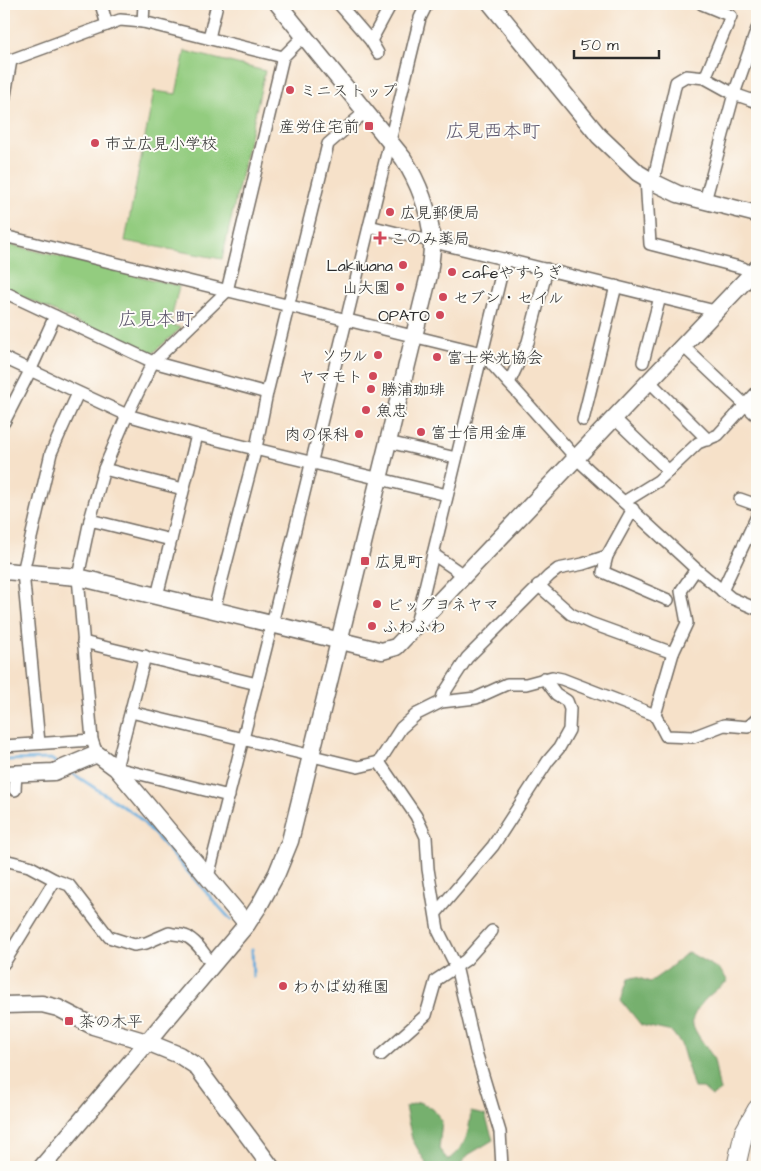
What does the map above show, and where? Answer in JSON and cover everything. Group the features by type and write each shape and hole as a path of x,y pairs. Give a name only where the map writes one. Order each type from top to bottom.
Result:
{"main road":[{"path":"736,1167 744,1132 757,1109"}],"street":[{"path":"101,4 107,25"},
{"path":"143,22 144,4"},
{"path":"209,38 217,4"},
{"path":"42,1167 247,924 278,873 290,841 429,275 432,241 424,200 414,176 403,158 278,4"},
{"path":"339,4 371,41 378,53"},
{"path":"371,41 391,4"},
{"path":"208,877 391,143 420,18 427,4"},
{"path":"491,4 599,136 638,173 678,194 757,214"},
{"path":"702,4 731,16 705,78"},
{"path":"4,101 8,59 120,20 143,22 283,57"},
{"path":"705,201 734,94 757,29"},
{"path":"247,924 116,768 95,747 78,577 90,520 104,469 153,362 227,291 283,57 304,36"},
{"path":"4,571 78,577 382,651 396,647 682,346 756,273 650,244 649,180 676,82 686,76 705,78 734,94 757,102"},
{"path":"214,610 256,448 266,393 328,144 365,112"},
{"path":"369,226 716,311"},
{"path":"4,236 482,353 576,458 722,591 731,598 757,609"},
{"path":"415,629 505,259"},
{"path":"509,383 528,342 547,269"},
{"path":"583,420 616,286"},
{"path":"4,292 153,362 266,393"},
{"path":"644,362 660,297"},
{"path":"4,422 55,316"},
{"path":"682,346 757,416"},
{"path":"4,358 128,415 447,496"},
{"path":"649,381 708,440"},
{"path":"668,600 603,572 607,556 628,506 698,443 718,435 757,392"},
{"path":"38,743 23,572 51,453 78,393"},
{"path":"614,418 669,471"},
{"path":"157,596 197,434"},
{"path":"388,442 456,458"},
{"path":"104,469 183,489"},
{"path":"740,499 757,505"},
{"path":"722,591 757,516"},
{"path":"90,520 171,540"},
{"path":"433,554 465,576"},
{"path":"441,702 443,695 467,658 538,585 558,569 584,564 607,556"},
{"path":"655,715 673,652 688,623 681,591 696,569"},
{"path":"538,585 571,614 590,623 673,652"},
{"path":"83,642 257,684"},
{"path":"116,768 144,656"},
{"path":"131,712 358,767 379,762 400,728 417,714 441,702 476,698 507,684 526,684 552,677 562,679 655,715 666,736 694,737 724,725 748,727 757,719"},
{"path":"436,913 493,846 569,730 570,709 567,701 556,694 544,678"},
{"path":"4,746 38,743 95,747"},
{"path":"15,790 10,773 54,772 95,747"},
{"path":"379,762 416,816 426,837 428,869 438,930 456,966 476,1052 500,1132 502,1167"},
{"path":"116,768 229,796"},
{"path":"4,860 29,866 69,885 109,938 134,945 146,943 169,933 177,936 184,935 192,939 213,966"},
{"path":"4,963 55,880"},
{"path":"381,1055 426,1015 436,980 466,960 492,931"},
{"path":"4,1005 42,1004 58,1008 93,1026 148,1042 196,1066 271,1167"}],"green space":[{"path":"185,51 265,71 222,259 125,241 154,91 176,94"},
{"path":"4,243 179,286 170,324 181,328 153,353 148,355 4,288"},
{"path":"688,952 720,970 728,981 716,989 698,1008 693,1022 696,1032 714,1059 720,1091 712,1096 703,1088 694,1088 681,1044 672,1032 641,1025 621,1000 628,979 636,977 650,982"},
{"path":"419,1102 433,1109 442,1121 439,1149 448,1160 466,1139 471,1112 485,1115 493,1140 468,1155 458,1167 428,1167 412,1139 405,1107"}],"waterway":[{"path":"4,760 51,759 59,765"},
{"path":"69,771 136,815 231,920"},
{"path":"252,949 253,977"}],"place":[{"name":"ミニストップ","path":"290,90"},
{"name":"産労住宅前","path":"369,126"},
{"name":"市立広見小学校","path":"95,143"},
{"name":"広見郵便局","path":"390,212"},
{"name":"このみ薬局","path":"380,238"},
{"name":"Lakiluana","path":"403,265"},
{"name":"cafeやすらぎ","path":"452,272"},
{"name":"山大園","path":"400,287"},
{"name":"セブン・セイル","path":"443,297"},
{"name":"OPATO","path":"440,315"},
{"name":"ソウル","path":"378,355"},
{"name":"富士栄光協会","path":"437,357"},
{"name":"ヤマモト","path":"373,376"},
{"name":"勝浦珈琲","path":"371,389"},
{"name":"魚忠","path":"366,410"},
{"name":"富士信用金庫","path":"421,432"},
{"name":"肉の保科","path":"359,434"},
{"name":"広見町","path":"365,561"},
{"name":"ビッグヨネヤマ","path":"377,604"},
{"name":"ふわふわ","path":"372,626"},
{"name":"わかば幼稚園","path":"283,986"},
{"name":"茶の木平","path":"69,1021"}],"district":[{"name":"広見西本町","path":"493,130"},
{"name":"広見本町","path":"156,318"}]}
